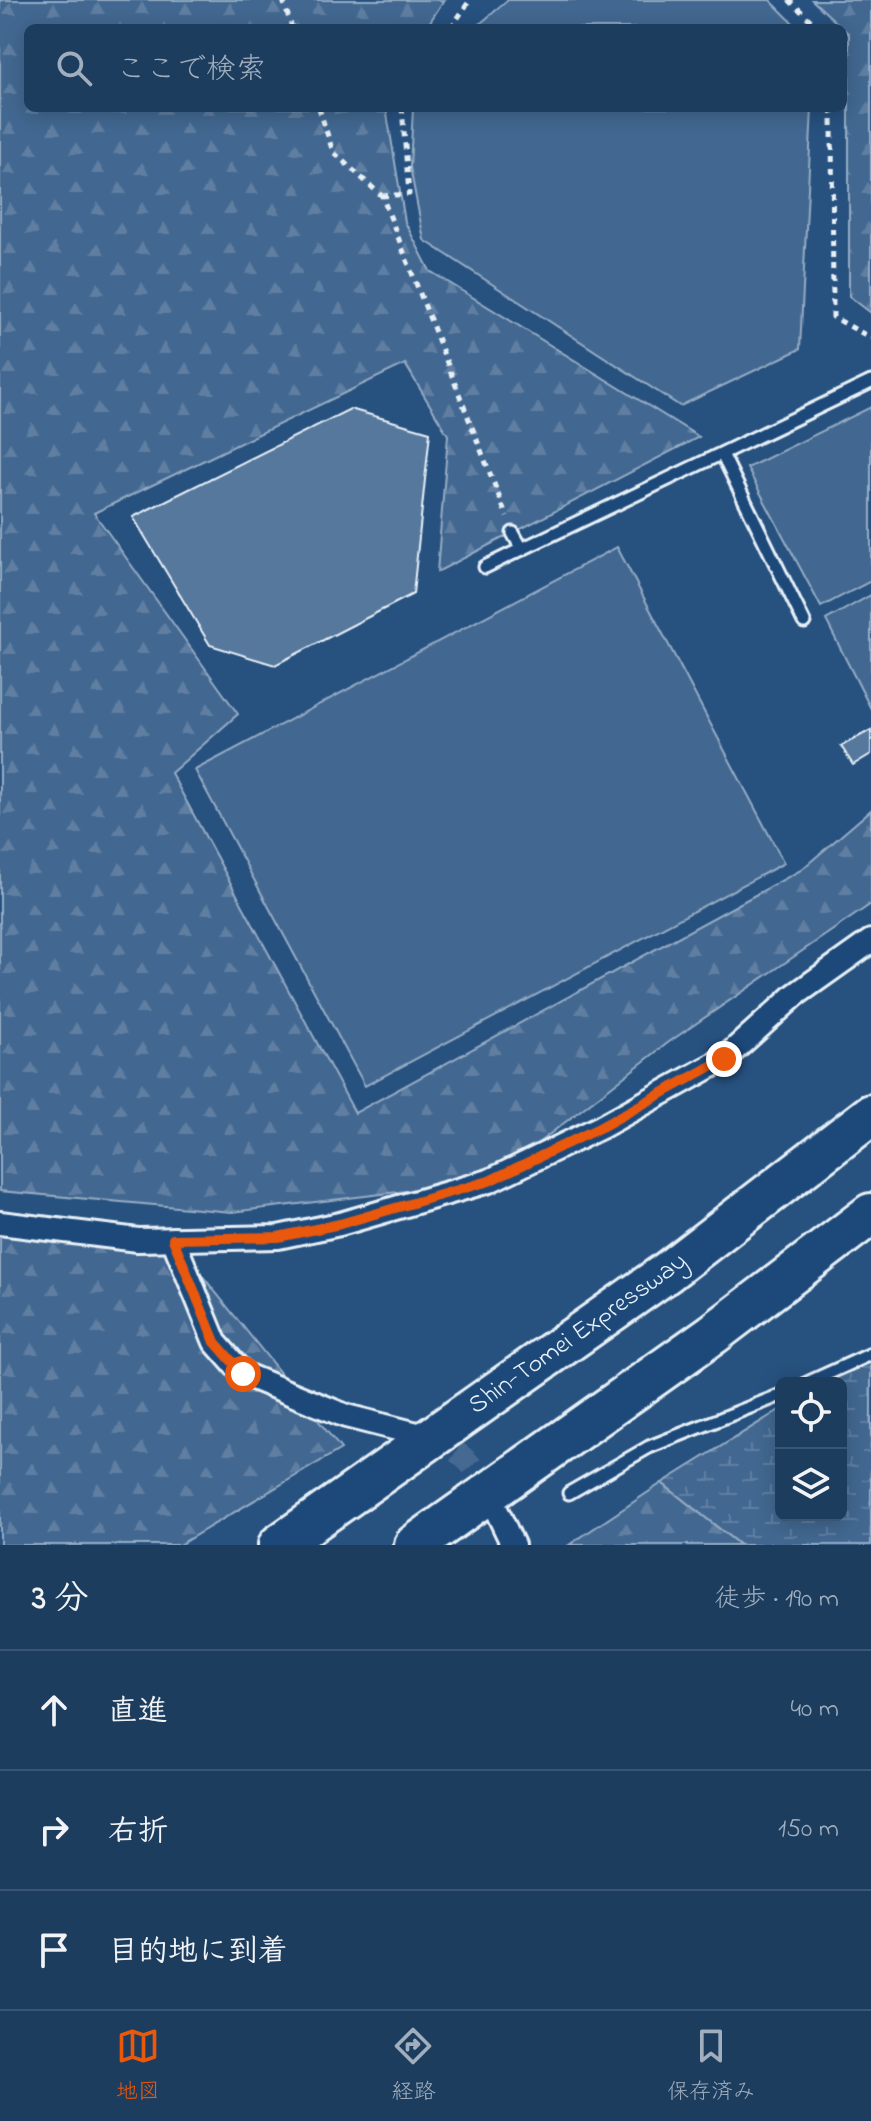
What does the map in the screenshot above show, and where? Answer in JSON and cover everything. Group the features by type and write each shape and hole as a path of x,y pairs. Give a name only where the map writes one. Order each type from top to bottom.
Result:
{"highway":[{"name":"Shin-Tomei Expressway","path":"279,1545 666,1273 871,1115"},
{"path":"415,1545 713,1334 871,1214"}],"street":[{"path":"0,1223 138,1240 278,1237 340,1224 489,1181 601,1127 724,1059 795,995 871,941"},
{"path":"173,1239 215,1342 243,1374 346,1416 417,1434"},
{"path":"495,1507 513,1545"}],"lane":[{"path":"485,567 871,382"},
{"path":"722,454 804,622"},
{"path":"513,533 522,549"},
{"path":"820,1377 871,1354"},
{"path":"569,1493 649,1447 775,1397"}],"path":[{"path":"283,0 291,24"},
{"path":"454,24 470,0"},
{"path":"789,0 815,24"},
{"path":"320,112 333,152 382,196 513,533"},
{"path":"382,196 409,194 402,112"},
{"path":"832,112 833,317 871,338"}],"green space":[{"path":"0,0 444,0 429,24 24,24 24,112 387,112 405,222 430,271 699,437 437,572 448,435 405,364 94,513 238,714 171,773 355,1113 801,870 871,810 871,904 669,1042 489,1181 232,1212 0,1191"},
{"path":"508,0 770,0 794,24 480,24"},
{"path":"812,0 871,0 871,313 849,296 849,34 847,24 838,24"},
{"path":"413,112 812,112 800,349 680,406 424,240 410,167"},
{"path":"871,407 871,581 821,607 747,468"},
{"path":"617,547 784,863 365,1086 195,770"},
{"path":"871,595 871,709 826,620"},
{"path":"0,1218 173,1239 341,1449 179,1545 0,1545"},
{"path":"871,1353 871,1545 740,1545 662,1483 775,1413 775,1521 847,1521 847,1377 833,1377"},
{"path":"662,1483 740,1545 569,1545"}],"building":[{"path":"350,409 430,432 413,594 275,665 210,645 133,517"},
{"path":"871,730 871,754 853,765 841,746"}],"tunnel":[{"path":"426,1438 450,1448 468,1461 493,1502"}],"route":[{"path":"243,1374 215,1342 173,1239 278,1237 340,1224 489,1181 601,1127 724,1059"}]}
